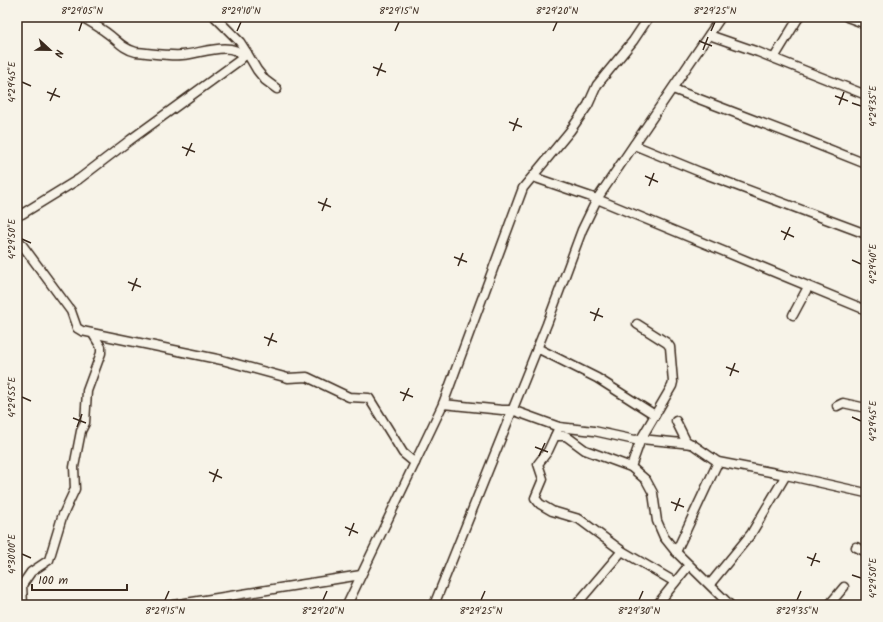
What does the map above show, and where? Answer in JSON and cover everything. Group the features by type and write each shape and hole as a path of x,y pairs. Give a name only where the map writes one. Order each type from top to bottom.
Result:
{"street":[{"path":"82,17 106,32 123,48 129,51 182,55 213,49 226,49 237,50 246,54"},
{"path":"216,17 240,42 246,54 265,80 276,89"},
{"path":"348,605 443,404 523,188 570,131 588,105 597,85 633,41 649,17"},
{"path":"434,605 537,348 582,230 597,199 722,17"},
{"path":"774,58 799,17"},
{"path":"847,17 866,24"},
{"path":"709,35 774,58 866,95"},
{"path":"17,216 79,179 246,54"},
{"path":"673,89 866,164"},
{"path":"634,145 700,172 866,234"},
{"path":"533,177 597,199 866,310"},
{"path":"17,238 71,311 78,328 82,331 222,360 288,378 307,377 349,397 369,398 403,453 415,463"},
{"path":"793,316 808,287"},
{"path":"631,467 641,439 672,386 670,347 667,343 637,324"},
{"path":"23,605 22,585 32,572 49,560 62,517 75,489 74,467 81,431 85,423 87,391 101,353 101,347 93,334"},
{"path":"537,348 597,378 655,415"},
{"path":"838,406 843,403 866,408"},
{"path":"443,404 512,410 559,427 594,431 635,440 641,439 692,444"},
{"path":"676,421 686,441 718,462 786,475 866,493"},
{"path":"559,427 548,451 538,464 543,479 535,498 540,504 552,511 579,519 622,551 675,582"},
{"path":"554,436 566,436 586,450 631,467 646,480 654,493 658,526 664,537 676,552 730,605"},
{"path":"676,552 718,462"},
{"path":"710,584 751,534 786,475"},
{"path":"856,547 866,552"},
{"path":"576,605 622,551"},
{"path":"657,605 689,565"},
{"path":"173,605 361,575"},
{"path":"829,605 844,587"}]}
